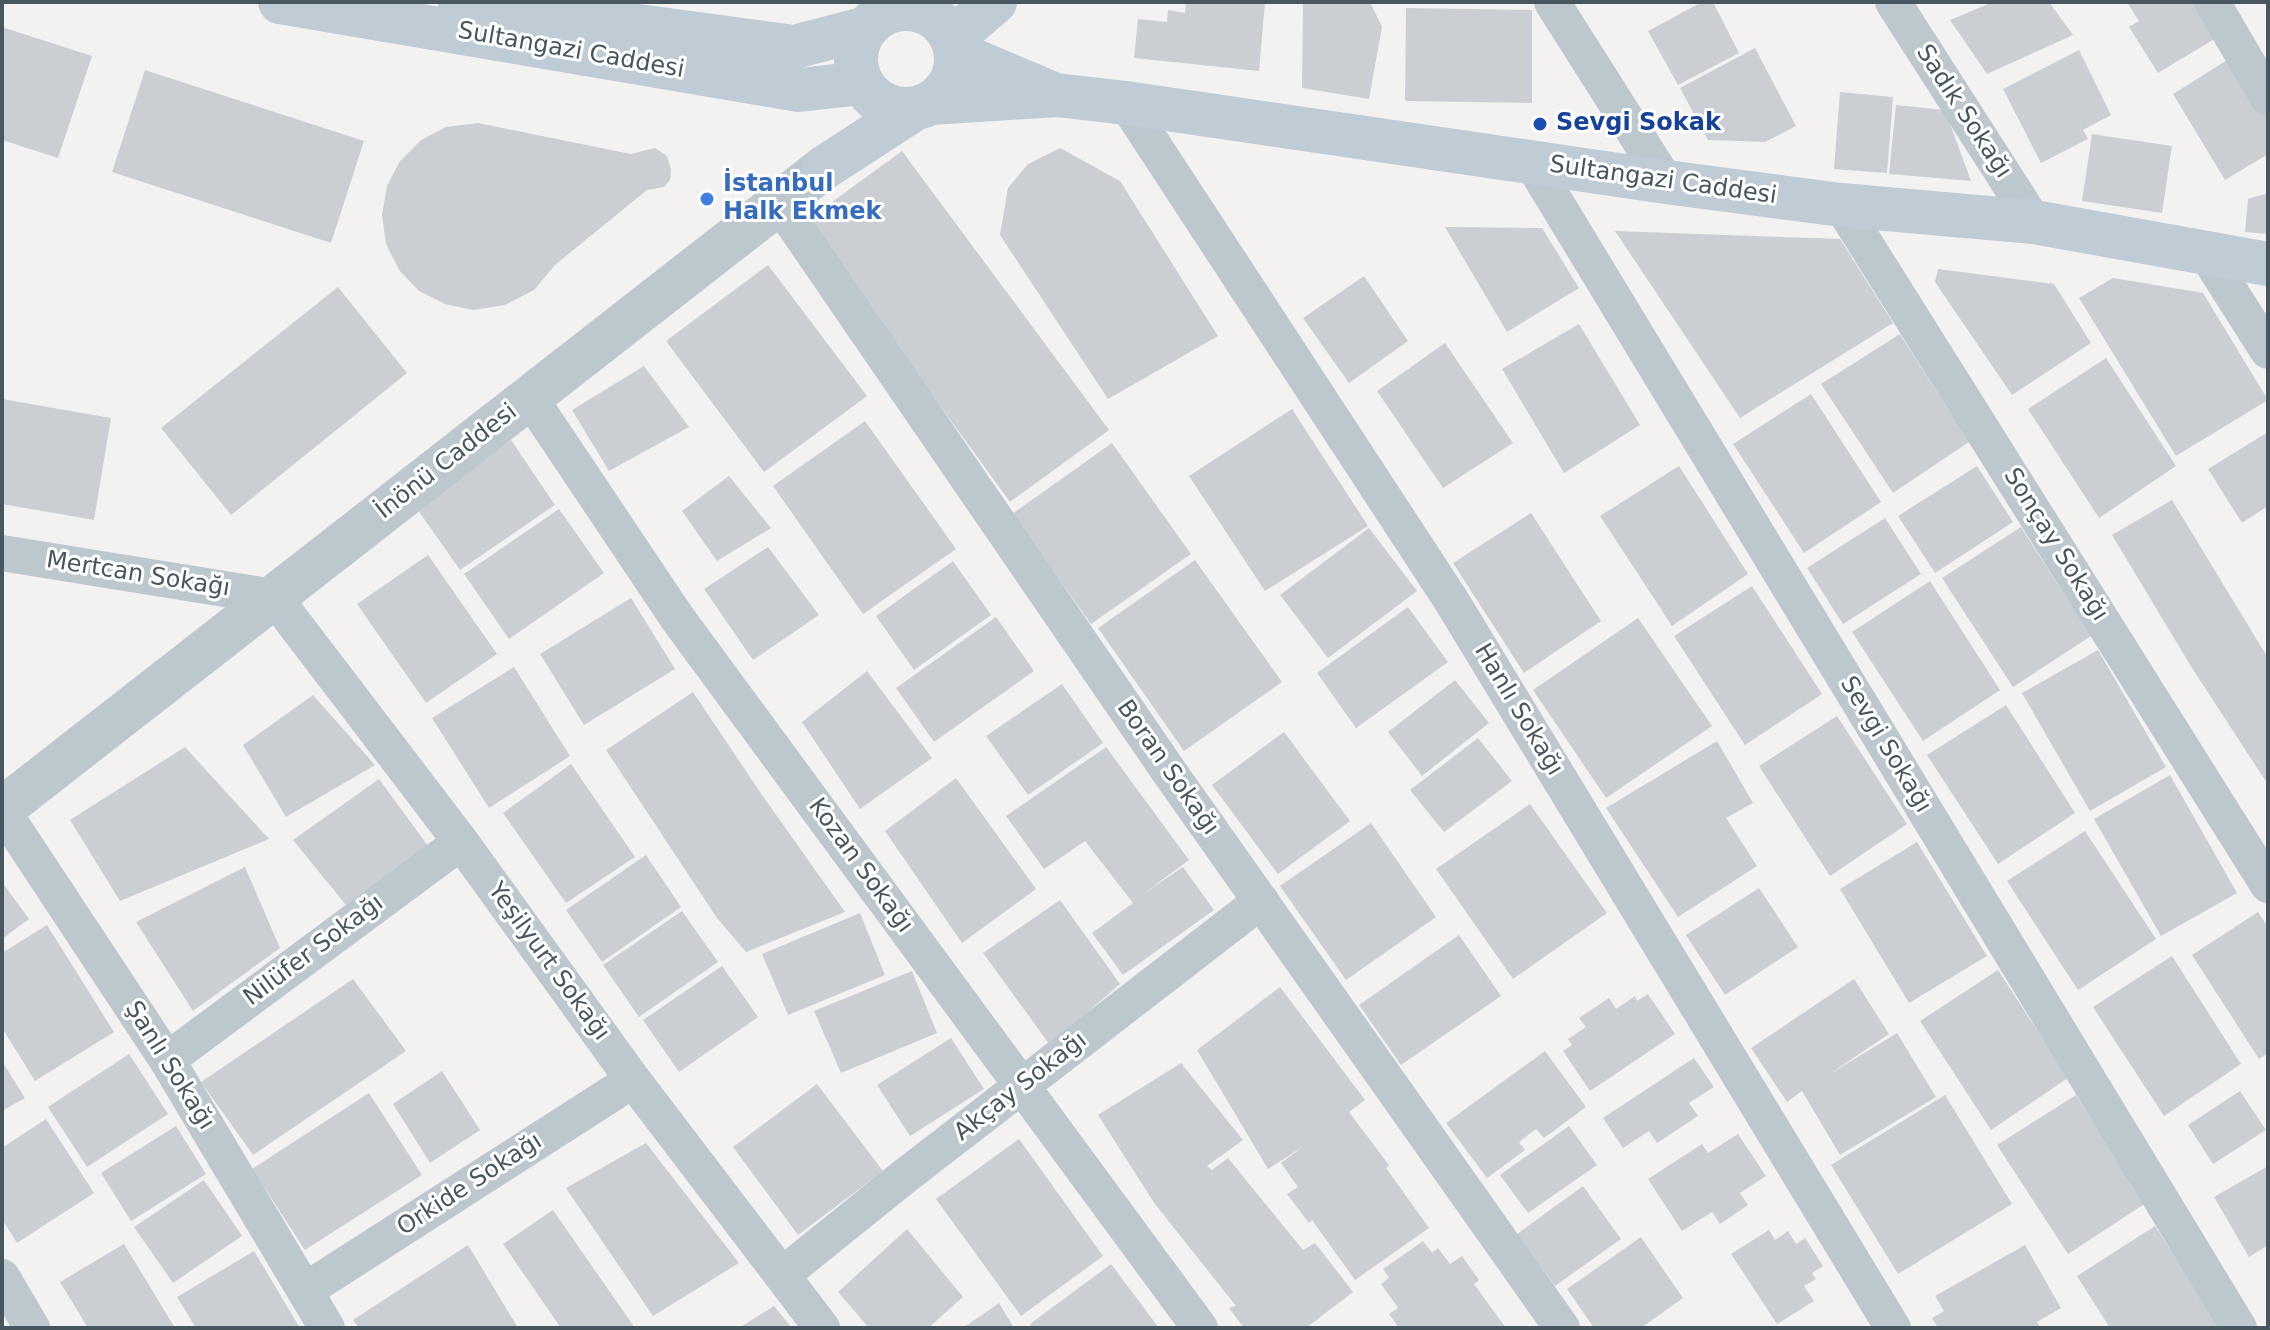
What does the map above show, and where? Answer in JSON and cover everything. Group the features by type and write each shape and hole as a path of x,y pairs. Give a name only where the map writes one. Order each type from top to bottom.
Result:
{"main road":[{"name":"Sultangazi Caddesi","path":"280,2 799,90 867,89 885,104 900,108 1057,95 1841,205 2034,222 2268,264"},
{"name":"Sultangazi Caddesi","path":"460,2 794,47 891,14 919,11 933,16 944,27 954,46 1057,95"},
{"path":"825,167 923,105 951,82 955,68 954,46 995,2"},
{"path":"867,89 856,55 859,41 891,14"},
{"name":"İnönü Caddesi","path":"825,167 867,89"}],"street":[{"path":"1552,2 1666,182"},
{"name":"Sadık Sokağı","path":"1893,2 2034,222"},
{"path":"2212,2 2268,98"},
{"name":"Hanlı Sokağı","path":"1126,103 1451,600 1893,1328"},
{"name":"Sevgi Sokağı","path":"1532,163 2239,1328"},
{"name":"İnönü Caddesi","path":"2,809 825,167"},
{"name":"Boran Sokağı","path":"779,203 1261,901 1562,1328"},
{"name":"Sonçay Sokağı","path":"1841,205 2268,885"},
{"path":"2207,255 2268,351"},
{"name":"Kozan Sokağı","path":"530,398 678,619 1200,1328"},
{"name":"Mertcan Sokağı","path":"2,553 274,597"},
{"name":"Yeşilyurt Sokağı","path":"274,597 461,842 633,1080 822,1328"},
{"name":"Şanlı Sokağı","path":"2,809 167,1060 327,1328"},
{"name":"Nilüfer Sokağı","path":"167,1060 461,842"},
{"name":"Akçay Sokağı","path":"782,1275 1261,901"},
{"name":"Orkide Sokağı","path":"306,1290 633,1080"},
{"path":"2,1277 32,1328"}],"building":[{"path":"1186,2 1265,2 1259,71 1134,58 1138,19 1167,22 1168,10 1185,13"},
{"path":"1303,2 1370,2 1382,27 1369,99 1302,88"},
{"path":"1702,2 1713,2 1739,53 1678,85 1648,31"},
{"path":"1993,2 2049,2 2073,35 1987,74 1950,20"},
{"path":"2127,2 2200,2 2221,35 2158,73 2129,27 2139,21"},
{"path":"1406,8 1532,10 1532,103 1405,101"},
{"path":"2,27 92,56 58,158 2,140"},
{"path":"1755,48 1796,126 1765,142 1708,140 1680,88"},
{"path":"2079,50 2111,115 2083,130 2088,139 2041,163 2003,89"},
{"path":"2232,57 2268,116 2268,154 2225,180 2173,94"},
{"path":"145,70 364,141 331,243 112,172"},
{"path":"1840,92 1893,97 1887,173 1834,169"},
{"path":"1896,105 1945,110 1971,181 1889,174"},
{"path":"478,123 631,154 655,148 667,156 670,180 664,187 647,190 555,265 534,290 505,305 473,310 445,304 419,291 399,270 386,244 382,215 387,186 400,161 421,140 446,127"},
{"path":"2092,134 2172,146 2162,213 2082,201"},
{"path":"1060,148 1120,181 1218,336 1108,399 1000,235 1008,188 1028,164"},
{"path":"902,151 1109,430 1010,502 806,221"},
{"path":"2268,193 2268,234 2245,232 2248,199"},
{"path":"1445,227 1542,228 1579,288 1507,332"},
{"path":"1615,231 1840,239 1893,323 1740,418"},
{"path":"768,265 867,396 764,472 666,341"},
{"path":"1938,269 2054,284 2091,343 2012,395 1935,282"},
{"path":"1364,276 1408,341 1349,383 1303,318"},
{"path":"2113,278 2203,293 2268,400 2176,456 2079,298"},
{"path":"338,287 407,373 231,515 161,428"},
{"path":"1579,324 1640,425 1564,473 1502,369"},
{"path":"1900,334 1969,442 1893,493 1821,384"},
{"path":"1445,343 1513,443 1443,488 1377,391"},
{"path":"2106,358 2176,466 2099,518 2028,409"},
{"path":"644,366 689,427 609,471 572,410"},
{"path":"1811,394 1881,502 1804,553 1733,444"},
{"path":"2,399 111,418 94,520 2,504"},
{"path":"1292,409 1368,526 1265,591 1189,476"},
{"path":"865,421 956,549 863,614 773,486"},
{"path":"2268,432 2268,506 2242,523 2208,469"},
{"path":"511,440 555,505 460,570 415,506"},
{"path":"1112,443 1191,554 1091,624 1012,514"},
{"path":"1679,466 1748,574 1672,626 1600,516"},
{"path":"1977,466 2013,522 1935,573 1898,516"},
{"path":"729,476 771,528 717,561 682,511"},
{"path":"2172,500 2268,658 2268,778 2265,780 2192,668 2112,535"},
{"path":"559,509 604,573 509,639 464,574"},
{"path":"1531,513 1601,621 1524,673 1453,563"},
{"path":"1885,518 1921,574 1843,624 1807,568"},
{"path":"2021,527 2091,636 2013,687 1942,578"},
{"path":"1369,528 1417,591 1328,658 1280,595"},
{"path":"768,547 819,615 753,660 704,589"},
{"path":"428,555 497,654 426,703 357,604"},
{"path":"1195,560 1282,682 1184,751 1098,628"},
{"path":"953,561 991,615 914,670 876,616"},
{"path":"1930,581 2000,690 1923,741 1852,632"},
{"path":"1752,586 1822,694 1745,745 1674,636"},
{"path":"631,598 675,669 584,725 540,654"},
{"path":"1408,607 1448,662 1356,728 1317,673"},
{"path":"996,617 1034,671 934,742 896,688"},
{"path":"1638,618 1712,726 1606,798 1533,690"},
{"path":"2098,650 2166,767 2090,811 2022,693"},
{"path":"514,667 570,756 489,808 432,718"},
{"path":"867,671 932,758 860,809 802,722"},
{"path":"1455,680 1489,723 1422,776 1388,732"},
{"path":"1062,684 1103,743 1028,795 986,736"},
{"path":"693,692 845,912 746,952 717,918 606,750"},
{"path":"313,695 375,765 286,817 243,745"},
{"path":"2006,705 2075,813 1998,864 1927,755"},
{"path":"1837,716 1907,824 1830,876 1759,766"},
{"path":"1284,732 1350,821 1278,874 1212,785"},
{"path":"1478,738 1512,781 1444,832 1410,790"},
{"path":"1717,741 1753,803 1726,818 1757,866 1678,917 1606,808"},
{"path":"185,747 269,839 120,901 70,820"},
{"path":"1106,747 1189,860 1143,894 1183,867 1214,910 1123,975 1092,933 1133,903 1085,841 1044,869 1006,816"},
{"path":"571,764 635,857 566,903 503,813"},
{"path":"2170,775 2237,893 2161,936 2094,819"},
{"path":"956,778 1036,889 962,943 885,831"},
{"path":"379,779 431,850 346,905 293,840"},
{"path":"1530,804 1607,913 1513,979 1436,869"},
{"path":"1371,823 1436,917 1346,980 1280,886"},
{"path":"2085,831 2156,939 2078,990 2007,881"},
{"path":"1917,842 1987,956 1909,1003 1840,889"},
{"path":"646,855 681,907 602,962 566,910"},
{"path":"245,867 280,948 193,1011 136,922"},
{"path":"2,882 29,919 2,939"},
{"path":"1759,888 1798,947 1725,995 1686,935"},
{"path":"1060,900 1120,984 1050,1045 983,953"},
{"path":"682,911 718,962 639,1017 603,965"},
{"path":"2258,912 2268,927 2268,1053 2259,1059 2192,955"},
{"path":"860,913 885,975 788,1015 762,954"},
{"path":"47,925 114,1032 35,1081 2,1028 2,953"},
{"path":"1459,935 1501,996 1401,1065 1359,1005"},
{"path":"2172,956 2241,1064 2164,1116 2093,1007"},
{"path":"722,966 758,1017 679,1072 643,1020"},
{"path":"1998,970 2068,1078 1991,1130 1920,1021"},
{"path":"912,971 937,1033 841,1073 814,1011"},
{"path":"353,979 406,1051 253,1155 201,1082"},
{"path":"1854,979 1889,1034 1828,1075 1897,1033 1936,1097 1840,1155 1802,1091 1787,1102 1751,1048"},
{"path":"1280,987 1365,1100 1349,1112 1389,1165 1386,1168 1429,1228 1355,1280 1312,1220 1309,1223 1287,1194 1298,1187 1281,1163 1304,1146 1268,1169 1197,1050"},
{"path":"1648,994 1675,1034 1590,1091 1563,1051 1572,1045 1568,1039 1586,1027 1579,1018 1609,998 1616,1009 1635,996 1637,1001"},
{"path":"951,1038 984,1089 910,1136 877,1085"},
{"path":"1545,1051 1586,1107 1544,1138 1536,1129 1519,1142 1525,1150 1487,1178 1446,1123"},
{"path":"129,1054 168,1114 87,1167 48,1107"},
{"path":"1694,1058 1714,1087 1689,1103 1698,1116 1657,1143 1649,1131 1623,1148 1603,1118"},
{"path":"2,1061 25,1098 2,1111"},
{"path":"1181,1063 1243,1140 1207,1166 1212,1170 1228,1158 1303,1250 1315,1243 1353,1292 1306,1328 1244,1328 1229,1308 1236,1306 1155,1204 1098,1115"},
{"path":"442,1071 480,1130 430,1163 393,1104"},
{"path":"817,1084 883,1171 798,1235 733,1147"},
{"path":"2240,1091 2266,1130 2213,1164 2188,1125"},
{"path":"369,1093 422,1175 305,1250 252,1169"},
{"path":"1945,1095 2012,1204 1898,1274 1831,1165"},
{"path":"2076,1095 2146,1203 2068,1254 1997,1145"},
{"path":"46,1119 94,1193 17,1243 2,1219 2,1148"},
{"path":"176,1126 206,1174 131,1221 101,1173"},
{"path":"1569,1126 1597,1165 1528,1213 1500,1175"},
{"path":"1738,1134 1766,1176 1740,1193 1748,1205 1720,1224 1712,1212 1682,1231 1648,1179 1702,1144 1708,1153"},
{"path":"1019,1139 1103,1256 1021,1316 936,1199"},
{"path":"646,1143 739,1263 653,1316 566,1188"},
{"path":"2268,1166 2268,1245 2249,1257 2214,1197"},
{"path":"204,1180 242,1236 173,1283 134,1227"},
{"path":"1583,1186 1621,1239 1555,1286 1517,1234"},
{"path":"553,1210 635,1328 561,1328 503,1244"},
{"path":"2155,1226 2221,1328 2110,1328 2077,1276"},
{"path":"907,1229 963,1297 928,1328 869,1328 838,1292"},
{"path":"1769,1230 1775,1240 1788,1231 1796,1244 1805,1238 1823,1266 1812,1273 1816,1279 1804,1286 1814,1301 1777,1324 1731,1254"},
{"path":"1641,1237 1683,1298 1641,1328 1594,1328 1567,1289"},
{"path":"1423,1241 1432,1253 1438,1248 1450,1264 1462,1256 1479,1280 1474,1284 1506,1328 1399,1328 1389,1314 1398,1308 1381,1284 1389,1278 1383,1269"},
{"path":"124,1244 175,1328 88,1328 60,1282"},
{"path":"468,1245 518,1328 359,1328 353,1320"},
{"path":"2025,1245 2061,1308 2037,1322 2041,1328 1938,1328 1932,1318 1944,1311 1935,1296"},
{"path":"254,1251 300,1328 196,1328 177,1297"},
{"path":"1111,1264 1159,1328 1032,1328 1030,1324"},
{"path":"999,1303 1014,1328 963,1328"},
{"path":"774,1306 792,1328 739,1328"}],"place":[{"name":"Sevgi Sokak","path":"1540,124"},
{"name":"İstanbul Halk Ekmek","path":"707,199"}]}
